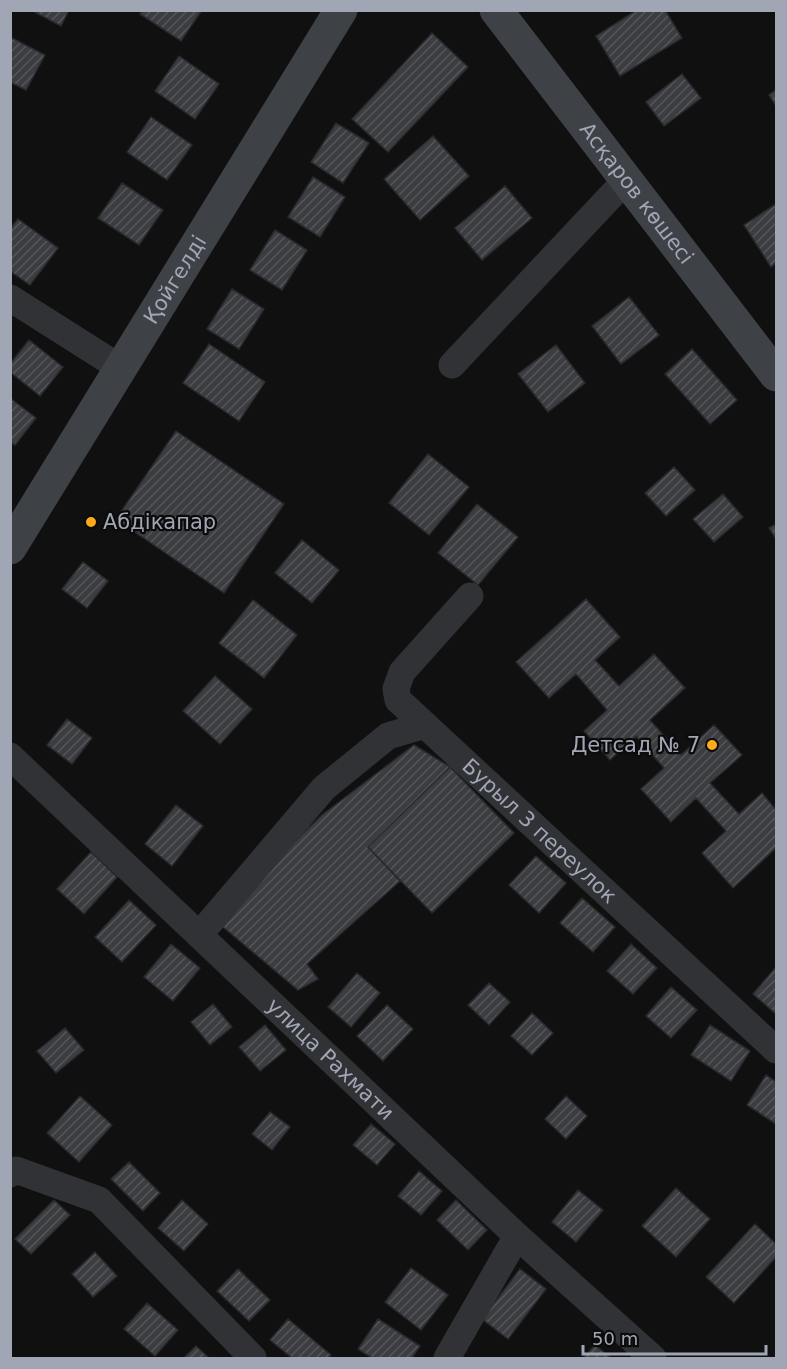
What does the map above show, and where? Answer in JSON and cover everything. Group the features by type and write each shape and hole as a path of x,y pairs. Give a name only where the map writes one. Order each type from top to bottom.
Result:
{"street":[{"name":"Қойгелді","path":"10,548 341,10"},
{"name":"Асқаров көшесі","path":"496,10 777,375"},
{"path":"452,365 626,180"},
{"path":"10,298 122,369"},
{"name":"Бурыл 3 переулок","path":"470,596 402,672 396,688 398,700 777,1050"},
{"path":"199,935 324,788 388,736 425,725"},
{"name":"улица Рахмати","path":"10,756 517,1236 652,1359"},
{"path":"10,1174 16,1170 99,1200 253,1359"},
{"path":"447,1359 517,1236"}],"building":[{"path":"31,10 69,10 61,26"},
{"path":"143,10 202,10 181,41 140,14"},
{"path":"637,10 665,10 682,38 620,76 596,36"},
{"path":"432,33 468,67 388,152 352,119"},
{"path":"10,37 45,55 26,90 10,82"},
{"path":"179,56 219,84 195,119 155,91"},
{"path":"682,74 701,98 664,126 646,102"},
{"path":"776,90 776,106 769,95"},
{"path":"151,117 192,145 167,180 127,152"},
{"path":"336,123 369,143 343,183 311,162"},
{"path":"433,136 469,176 420,220 384,179"},
{"path":"313,177 345,197 320,237 288,217"},
{"path":"122,183 163,210 139,245 98,218"},
{"path":"505,186 532,218 482,260 455,228"},
{"path":"776,204 776,263 771,267 744,225"},
{"path":"18,219 58,248 30,285 10,271 10,229"},
{"path":"275,230 307,250 282,290 250,270"},
{"path":"232,289 264,309 239,349 207,329"},
{"path":"629,297 659,335 621,364 592,326"},
{"path":"29,340 63,367 40,396 10,372 10,364"},
{"path":"209,344 265,382 239,421 183,383"},
{"path":"556,345 585,383 548,412 518,374"},
{"path":"692,349 737,400 710,424 665,374"},
{"path":"10,398 36,418 15,445 10,442"},
{"path":"176,431 284,504 224,593 116,519"},
{"path":"428,454 469,487 429,535 389,503"},
{"path":"674,467 695,490 666,516 645,493"},
{"path":"723,494 743,517 714,542 693,519"},
{"path":"477,504 518,537 478,585 438,553"},
{"path":"776,524 776,539 769,528"},
{"path":"302,540 339,570 312,603 275,573"},
{"path":"83,562 108,581 87,608 62,589"},
{"name":"Детсад № 7","path":"586,599 620,637 595,660 619,686 654,654 685,688 650,720 681,755 714,725 742,755 710,783 739,814 762,793 776,810 776,848 733,888 702,853 726,831 696,798 671,822 641,789 664,768 636,736 610,760 584,731 607,710 576,674 549,698 516,662"},
{"path":"253,600 297,635 264,678 219,643"},
{"path":"215,676 252,709 220,744 183,711"},
{"path":"67,719 92,738 72,764 47,745"},
{"path":"414,745 450,767 368,847 400,881 307,964 318,979 298,990 223,927 228,907 322,815"},
{"path":"450,767 514,833 432,913 368,847"},
{"path":"176,805 203,826 172,866 145,844"},
{"path":"91,852 117,877 84,914 57,889"},
{"path":"536,856 566,883 539,913 509,885"},
{"path":"582,898 615,927 593,952 560,923"},
{"path":"129,900 156,925 122,962 95,937"},
{"path":"171,944 200,968 173,1001 144,977"},
{"path":"631,944 657,968 633,994 607,971"},
{"path":"776,967 776,1014 753,994"},
{"path":"357,973 380,993 351,1027 328,1007"},
{"path":"489,983 510,1002 489,1025 468,1005"},
{"path":"671,987 697,1010 671,1038 646,1016"},
{"path":"213,1004 232,1027 210,1045 191,1022"},
{"path":"387,1005 413,1029 383,1061 357,1036"},
{"path":"532,1013 553,1033 532,1055 511,1036"},
{"path":"265,1025 286,1050 260,1071 239,1047"},
{"path":"710,1025 750,1051 731,1081 691,1055"},
{"path":"65,1028 84,1050 56,1073 37,1051"},
{"path":"766,1075 776,1082 776,1124 747,1105"},
{"path":"80,1096 112,1125 79,1162 47,1133"},
{"path":"566,1096 587,1116 566,1139 545,1119"},
{"path":"270,1112 290,1127 272,1150 252,1134"},
{"path":"371,1124 395,1144 377,1165 353,1145"},
{"path":"129,1162 160,1193 143,1211 111,1179"},
{"path":"419,1171 442,1191 421,1215 398,1196"},
{"path":"676,1188 710,1219 676,1257 642,1226"},
{"path":"578,1190 603,1210 576,1242 552,1222"},
{"path":"54,1200 70,1215 31,1254 15,1239"},
{"path":"182,1200 208,1224 184,1251 158,1228"},
{"path":"456,1200 487,1230 468,1250 437,1220"},
{"path":"755,1224 776,1244 776,1257 734,1303 706,1277"},
{"path":"95,1252 117,1276 93,1297 72,1274"},
{"path":"411,1268 448,1295 421,1330 385,1302"},
{"path":"238,1269 270,1300 249,1321 217,1291"},
{"path":"520,1269 546,1289 508,1339 482,1319"},
{"path":"147,1303 178,1330 155,1356 124,1329"},
{"path":"288,1319 331,1355 328,1358 292,1358 270,1340"},
{"path":"378,1319 420,1346 412,1358 372,1358 358,1349"},
{"path":"595,1345 611,1358 583,1358"},
{"path":"196,1346 209,1358 184,1358"}],"place":[{"name":"Абдiкапар","path":"91,522"},
{"name":"Детсад № 7","path":"712,745"}]}
